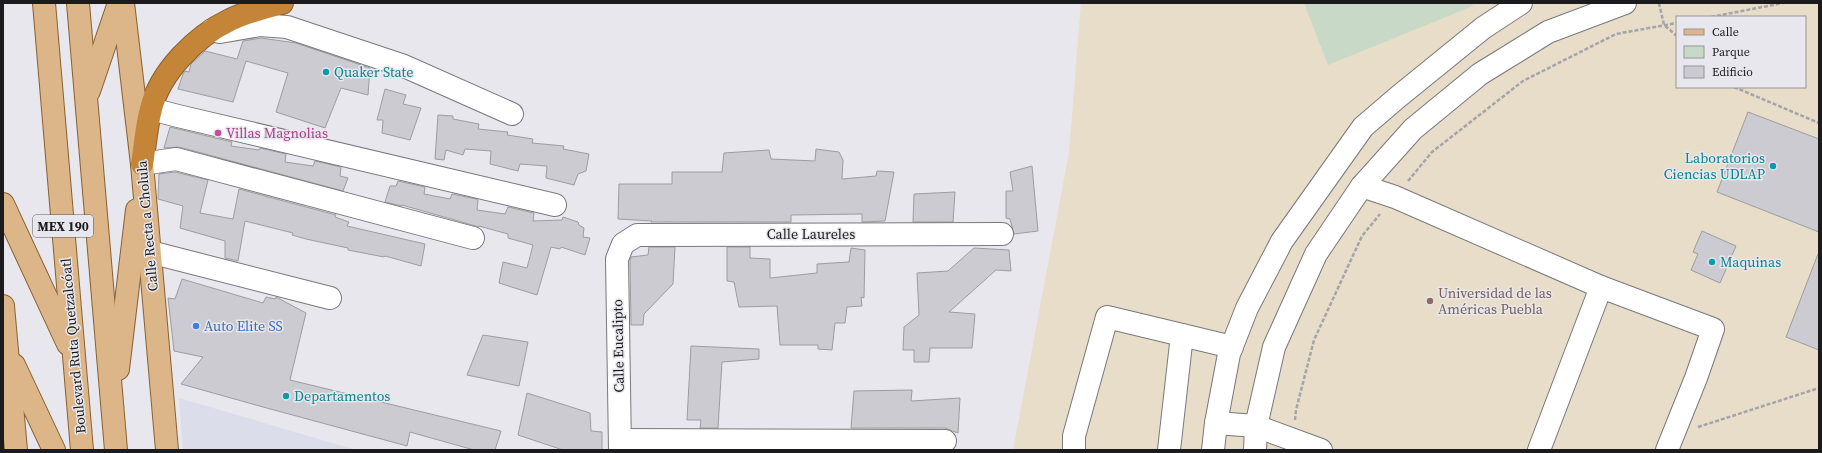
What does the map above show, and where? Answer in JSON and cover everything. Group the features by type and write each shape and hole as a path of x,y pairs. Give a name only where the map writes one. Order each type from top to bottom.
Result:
{"highway":[{"path":"142,164 151,108 170,72 197,42 212,30 248,13 282,3"}],"main road":[{"name":"Boulevard Ruta Quetzalcóatl","path":"44,3 82,450"},
{"name":"MEX 190","path":"78,3 116,450"},
{"path":"86,100 119,3"},
{"name":"Calle Recta a Cholula","path":"123,3 142,164 167,450"},
{"path":"113,416 142,164"},
{"path":"3,204 74,357"},
{"path":"3,306 16,450"},
{"path":"6,344 54,450"}],"street":[{"path":"1255,450 1256,426 1274,347 1316,254 1362,186 1414,129 1480,74 1548,32 1626,3"},
{"path":"1213,450 1216,423 1229,354 1247,308 1282,241 1363,127 1483,28 1517,4"},
{"path":"212,30 220,32 260,25 288,27 404,66 512,114"},
{"path":"1398,97 1414,129"},
{"path":"151,108 178,116 555,205"},
{"path":"142,164 176,160 473,238"},
{"path":"1362,186 1395,197 1601,287 1713,329 1696,378 1670,443"},
{"name":"Calle Laureles","path":"623,244 637,235 1002,234"},
{"name":"Calle Eucalipto","path":"620,445 617,259 623,244"},
{"path":"150,252 330,298"},
{"path":"1539,450 1601,287"},
{"path":"1074,450 1074,436 1107,317 1232,346"},
{"path":"1169,450 1182,335"},
{"path":"1216,423 1256,426 1321,450"},
{"path":"620,445 945,441"}],"path":[{"path":"1659,3 1664,25 1676,35"},
{"path":"1716,16 1783,3"},
{"path":"1736,88 1819,123"},
{"path":"1670,443 1819,388"}],"shaded area":[{"name":"Universidad de las Américas Puebla","path":"1081,3 1819,3 1819,450 1013,450 1069,153"},
{"path":"179,398 356,450 183,450"}],"green space":[{"path":"1304,3 1472,3 1473,6 1328,65"}],"building":[{"path":"261,38 296,43 370,68 368,95 341,88 325,128 276,112 288,73 246,61 233,102 178,89 185,71 189,72 191,64 205,51 237,59 243,41"},
{"path":"385,89 406,95 403,104 421,108 410,140 382,133 383,120 377,120"},
{"name":"Laboratorios Ciencias UDLAP","path":"1748,112 1819,139 1819,232 1717,192"},
{"path":"438,115 453,116 453,119 479,124 478,129 508,132 507,135 533,139 532,143 564,146 563,149 589,154 586,171 578,174 574,185 546,178 547,166 520,164 518,171 490,164 491,151 465,149 463,155 446,150 444,160 435,159"},
{"path":"170,127 232,142 231,146 259,150 260,148 286,154 285,162 313,166 315,161 341,167 340,176 348,178 343,191 179,147 164,148"},
{"path":"816,149 839,152 843,160 842,179 876,176 877,171 894,172 885,221 862,222 862,214 791,215 791,222 651,222 652,221 618,219 619,184 672,184 672,172 722,172 724,153 769,150 771,159 815,161"},
{"path":"1032,166 1038,231 1014,234 1010,219 1006,218 1006,191 1013,191 1010,172"},
{"path":"175,172 208,180 200,213 233,219 239,189 336,215 335,217 349,222 347,226 425,244 421,266 385,256 348,250 348,248 306,239 292,235 293,233 245,221 238,261 225,258 225,241 180,228 183,206 158,199 159,174"},
{"path":"398,181 425,187 424,194 450,199 452,194 476,199 478,200 477,210 505,214 508,207 534,213 533,221 562,220 563,217 578,222 579,225 584,228 583,237 590,238 585,255 561,247 560,249 551,247 537,295 499,283 503,262 527,268 533,245 508,238 508,234 402,205 385,202 390,186 396,186"},
{"path":"955,192 953,222 913,222 914,194"},
{"name":"Maquinas","path":"1702,231 1736,246 1720,283 1691,270 1698,254 1693,252"},
{"path":"649,247 675,247 673,284 644,314 643,325 631,325 630,261 631,257 648,255"},
{"path":"727,247 750,247 750,258 770,259 770,278 817,273 817,264 849,262 851,248 865,250 864,298 861,297 862,306 847,307 845,323 835,323 832,350 818,349 818,345 780,345 777,306 739,307 734,282 727,281"},
{"path":"974,248 1009,250 1011,271 996,270 949,312 975,314 972,348 930,348 929,362 914,362 914,350 903,350 904,327 919,315 917,273 948,271"},
{"path":"1819,254 1819,350 1786,337"},
{"path":"182,279 263,303 266,297 275,299 276,297 306,313 290,380 501,431 495,450 474,450 410,432 407,446 181,384 203,357 174,351 168,298 175,299"},
{"path":"483,335 528,342 519,386 467,375"},
{"path":"691,346 759,349 759,359 722,362 718,428 700,428 701,420 687,420"},
{"path":"912,390 911,401 960,398 958,433 945,428 851,428 854,391"},
{"path":"527,393 590,413 591,431 602,432 602,450 563,450 518,435"}],"place":[{"name":"Quaker State","path":"326,72"},
{"name":"Villas Magnolias","path":"218,133"},
{"name":"Laboratorios Ciencias UDLAP","path":"1773,166"},
{"name":"Maquinas","path":"1712,262"},
{"name":"Universidad de las Américas Puebla","path":"1430,301"},
{"name":"Auto Elite SS","path":"196,326"},
{"name":"Departamentos","path":"286,396"}]}
